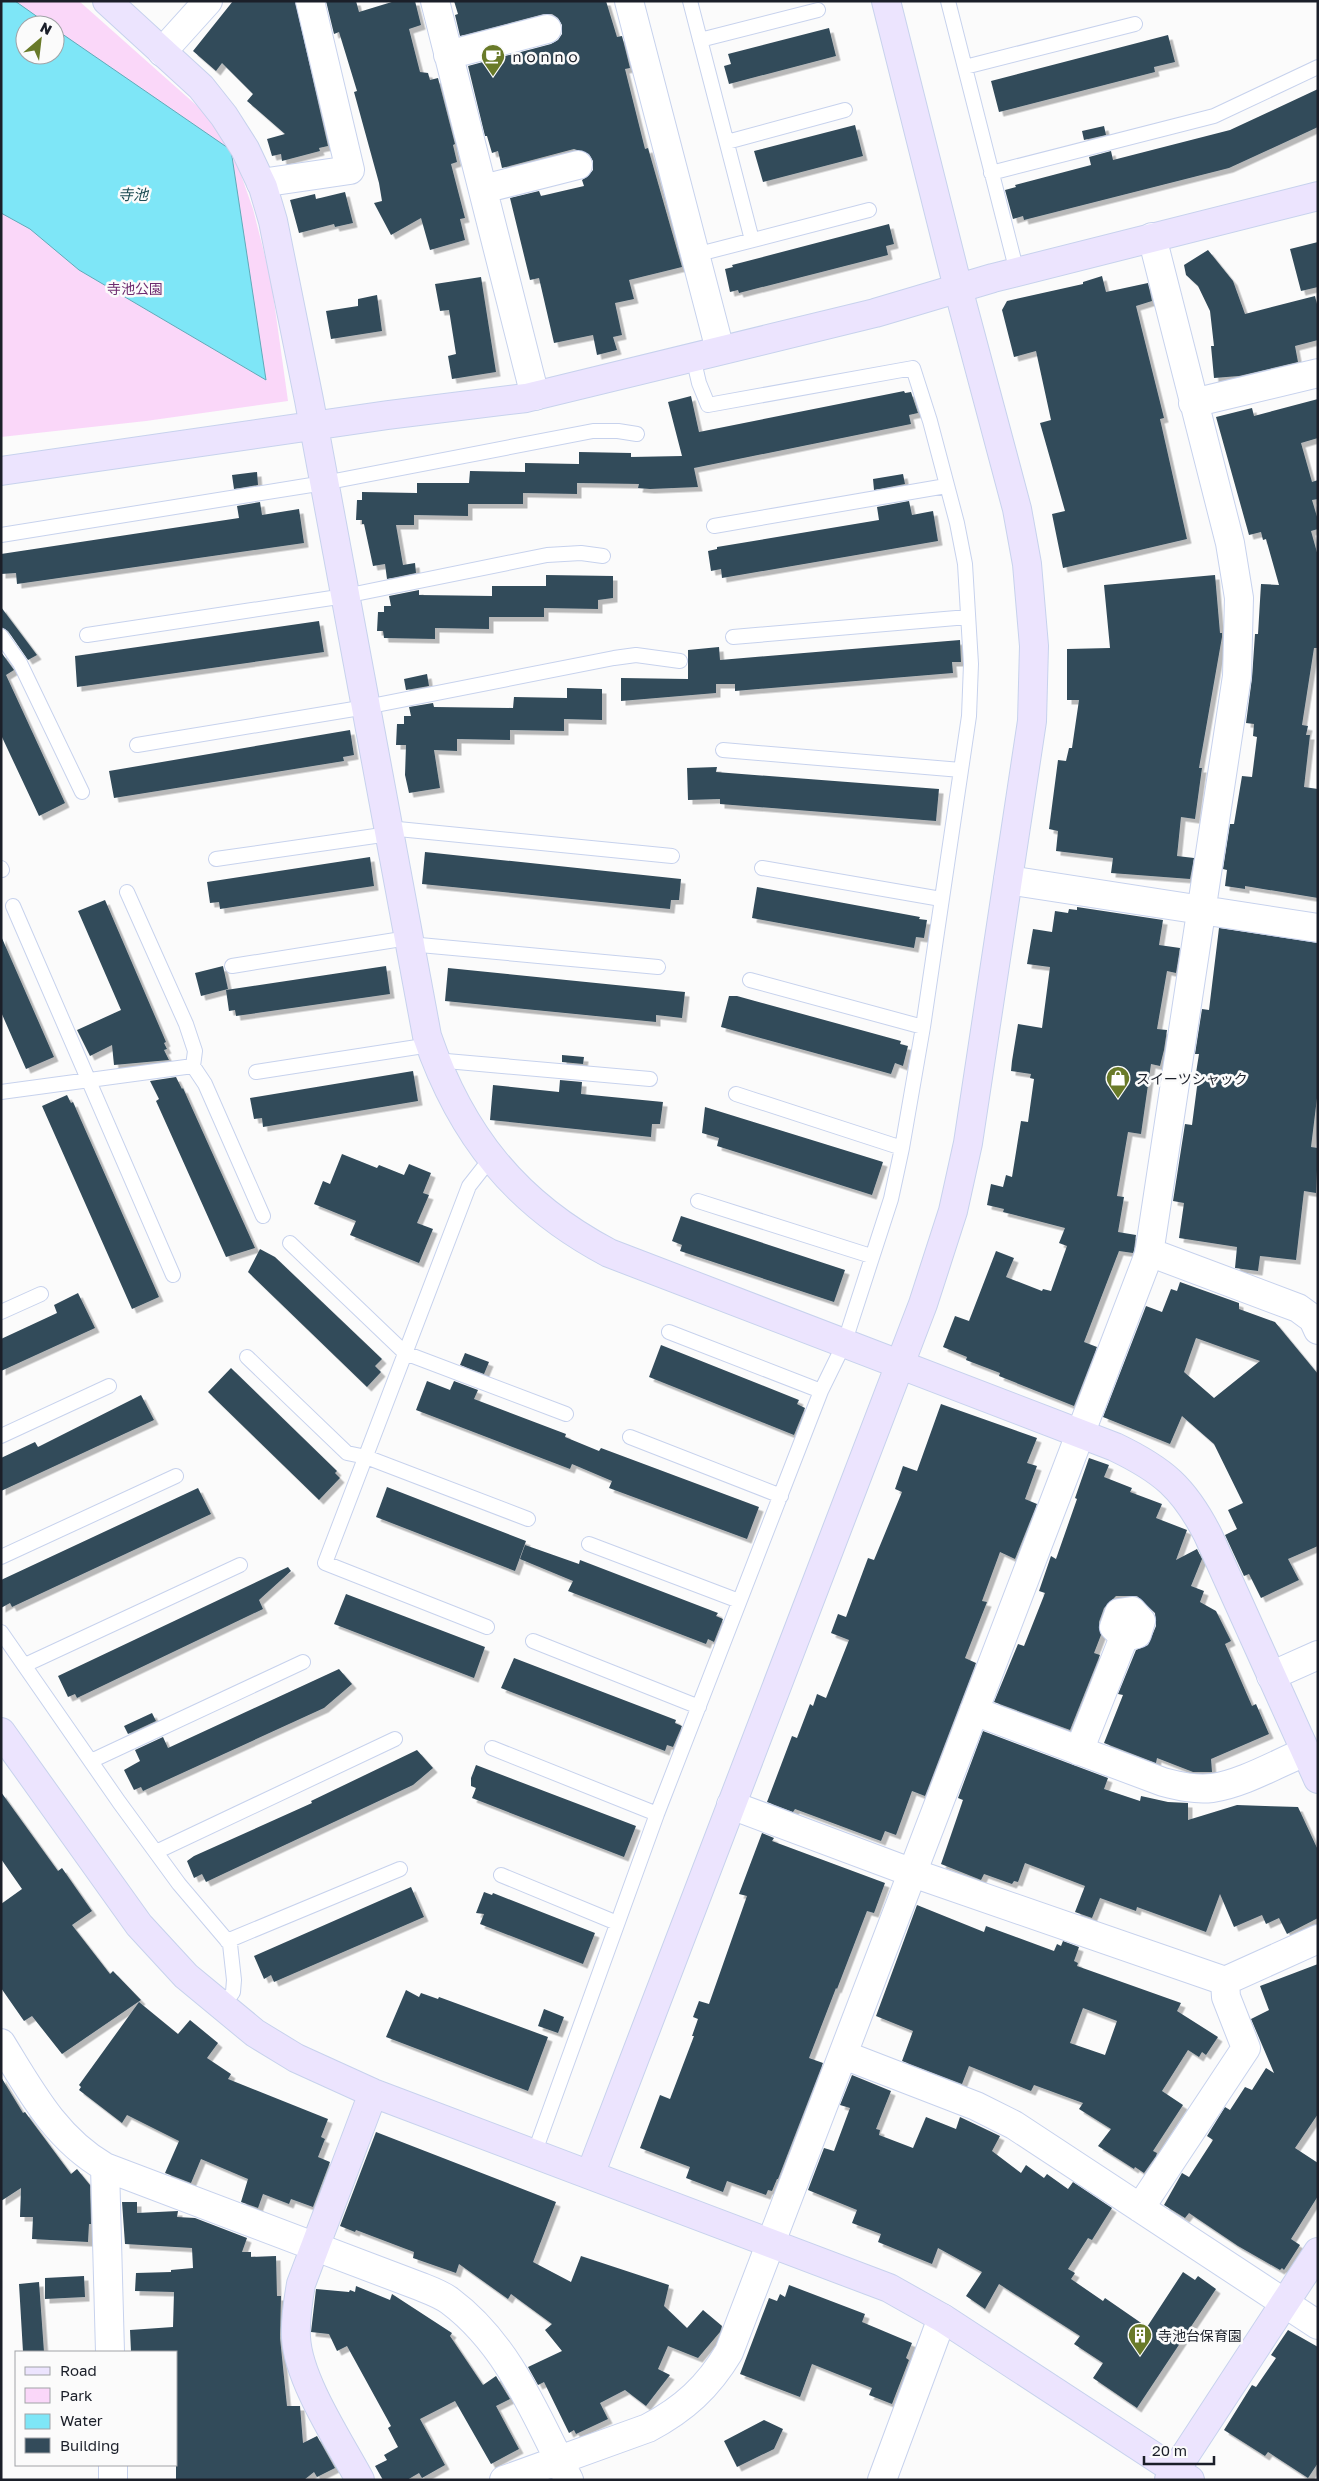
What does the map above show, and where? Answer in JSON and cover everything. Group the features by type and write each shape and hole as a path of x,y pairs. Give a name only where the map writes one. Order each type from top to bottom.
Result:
{"street":[{"path":"107,1 201,87 224,116 245,149 261,184 273,221 314,425 409,941 433,1053 461,1113 491,1158 531,1201 556,1222 609,1253 1080,1434 1140,1459 1163,1474 1181,1491 1208,1535 1318,1779"},
{"path":"162,52 208,1"},
{"path":"261,184 350,170 310,1"},
{"path":"435,1 535,396"},
{"path":"629,1 720,350"},
{"path":"590,2175 923,1304 953,1211 969,1133 1032,721 1033,628 1027,564 1017,509 958,288 886,1"},
{"path":"448,55 547,29"},
{"path":"483,189 578,165"},
{"path":"1,471 314,425 535,396 875,313 1017,272 1318,196"},
{"path":"504,2480 564,2470 648,2428 685,2406 700,2393 716,2375 729,2352 772,2244 1149,1252 1237,676 1239,598 1230,544 1152,238"},
{"path":"1193,403 1318,373"},
{"path":"1008,880 1318,928"},
{"path":"1149,1252 1298,1308 1316,1320"},
{"path":"1079,1751 1124,1637"},
{"path":"1271,1676 1318,1655"},
{"path":"974,1711 1163,1782 1187,1788 1213,1788 1235,1782 1305,1752"},
{"path":"1,1732 139,1925 186,1976 256,2033 296,2058 373,2093 889,2288 942,2318 1178,2476 1284,2303 1318,2252"},
{"path":"731,1805 913,1873 1225,1981 1318,1939"},
{"path":"1140,2208 1246,2048 1226,1997 1225,1981"},
{"path":"1,2043 46,2116 64,2136 88,2157 104,2167 441,2296 476,2322 495,2344 512,2372 564,2470"},
{"path":"844,2055 976,2106 1014,2125 1318,2325"},
{"path":"360,2480 308,2382 297,2346 296,2310 301,2284 373,2093"},
{"path":"104,2167 110,2351"},
{"path":"882,2480 942,2318"},
{"path":"112,2466 113,2480"}],"lane":[{"path":"690,1 752,240"},
{"path":"948,1 1017,272"},
{"path":"700,40 818,10"},
{"path":"964,68 1135,24"},
{"path":"991,173 1214,116 1318,67"},
{"path":"727,142 845,110"},
{"path":"695,255 869,210"},
{"path":"534,2154 657,1814 821,1391 844,1344 891,1199 923,1027 969,707 971,664 965,564 930,421 912,368 708,405 699,383 693,357"},
{"path":"1,535 324,483 593,431 618,431 637,434"},
{"path":"714,526 946,486"},
{"path":"87,635 345,596 548,555 581,553 603,556"},
{"path":"733,636 968,617"},
{"path":"1,636 20,662 82,792"},
{"path":"137,745 366,708 614,658 636,655 659,656 680,660"},
{"path":"723,750 961,770"},
{"path":"216,859 389,831 672,856"},
{"path":"762,868 941,899"},
{"path":"127,892 186,1024 195,1050 193,1066 204,1084 263,1216"},
{"path":"13,906 173,1275"},
{"path":"232,966 409,941 658,967"},
{"path":"750,980 923,1027"},
{"path":"256,1072 433,1053 650,1079"},
{"path":"1,1092 193,1066"},
{"path":"736,1094 902,1148"},
{"path":"487,1627 325,1563 469,1186 491,1158"},
{"path":"698,1201 871,1256"},
{"path":"290,1243 405,1353 566,1414"},
{"path":"1,1312 41,1294"},
{"path":"669,1332 821,1391"},
{"path":"247,1356 347,1453 366,1457 528,1519"},
{"path":"1,1436 109,1386"},
{"path":"630,1438 781,1496"},
{"path":"1,1557 176,1476"},
{"path":"589,1544 739,1601"},
{"path":"25,1666 240,1565"},
{"path":"1,1632 156,1852 230,1944 234,1980 233,1992 222,2007"},
{"path":"533,1642 699,1707"},
{"path":"91,1761 303,1662"},
{"path":"156,1852 395,1740"},
{"path":"492,1748 657,1814"},
{"path":"227,1942 400,1868"},
{"path":"501,1875 617,1923"}],"green space":[{"name":"寺池公園","path":"1,1 79,1 213,120 240,172 253,209 271,280 288,401 146,421 1,437"}],"water":[{"name":"寺池","path":"1,1 15,1 35,15 15,15 15,65 65,65 65,36 231,150 266,380 79,270 30,229 1,213"}],"building":[{"path":"233,1 295,1 328,146 319,148 320,151 282,161 281,154 272,156 267,139 285,134 247,101 253,94 222,63 216,71 193,51"},
{"path":"326,1 356,1 359,12 395,1 415,1 421,25 409,29 420,72 428,73 430,80 438,78 455,144 453,145 457,162 451,164 465,218 460,219 465,240 430,250 421,218 391,235 374,203 382,201 379,183 354,92 357,91 339,32 334,34"},
{"path":"454,1 606,1 617,37 622,36 630,68 625,69 645,149 648,148 682,267 629,280 634,299 615,303 622,335 613,337 617,350 597,355 593,335 554,343 539,278 530,280 510,198 539,191 541,196 584,186 582,180 593,170 593,161 589,154 574,149 502,168 498,151 492,153 487,136 485,136 468,66 551,44 558,40 562,34 562,25 558,18 552,14 544,14 460,36 455,15 458,14"},
{"path":"829,28 836,56 729,84 724,66 731,64 728,54"},
{"path":"1168,35 1175,62 1154,67 1155,72 999,112 991,81"},
{"path":"1318,89 1318,127 1229,168 1024,220 1023,216 1013,219 1005,190 1016,187 1015,185 1091,165 1089,157 1111,151 1113,160 1230,130"},
{"path":"855,125 863,156 763,182 754,151"},
{"path":"1104,126 1106,135 1084,140 1082,131"},
{"path":"345,192 353,223 335,227 334,224 299,233 290,200 315,194 316,199"},
{"path":"889,224 894,244 886,246 888,255 739,293 738,290 730,292 725,269 733,267 732,265"},
{"path":"1318,242 1318,287 1301,291 1290,249"},
{"path":"1208,250 1233,281 1245,314 1315,296 1318,308 1318,340 1295,346 1298,362 1239,376 1214,378 1211,346 1214,346 1210,311 1198,286 1186,275 1184,265"},
{"path":"1102,276 1106,292 1148,283 1152,301 1136,306 1164,418 1160,419 1187,539 1063,568 1052,514 1065,511 1040,423 1051,420 1036,351 1014,357 1002,310 1007,301 1083,284 1083,282"},
{"path":"481,277 496,372 452,379 448,356 456,354 449,310 440,311 435,284"},
{"path":"377,295 382,331 331,339 326,311 358,306 358,299"},
{"path":"904,391 905,393 911,392 918,413 909,415 911,424 694,468 698,487 650,489 638,488 639,484 577,483 577,494 523,493 523,504 468,504 468,516 414,515 414,525 396,525 403,565 415,563 416,573 387,579 385,564 373,566 364,524 362,524 362,520 356,520 357,500 362,500 362,492 417,493 417,483 469,483 470,471 525,472 525,463 579,464 579,452 631,453 631,457 682,456 668,402 691,396 699,432"},
{"path":"1318,399 1318,438 1301,443 1312,482 1318,480 1318,499 1312,500 1318,520 1318,529 1311,531 1318,556 1318,648 1314,648 1302,725 1308,726 1306,735 1310,735 1304,787 1318,789 1318,898 1245,886 1245,889 1225,886 1227,870 1223,869 1230,824 1234,824 1242,776 1252,777 1257,737 1253,736 1254,724 1246,723 1255,634 1258,634 1261,584 1279,585 1266,539 1263,540 1261,532 1249,535 1216,417 1252,408 1254,416"},
{"path":"257,472 258,485 234,489 232,475"},
{"path":"903,474 905,484 874,490 873,479"},
{"path":"909,501 912,515 933,511 938,541 722,578 721,569 711,571 708,551 717,549 717,547 879,520 877,507"},
{"path":"260,502 262,515 299,509 304,543 17,584 16,573 1,574 1,554 239,518 237,506"},
{"path":"546,575 613,576 613,598 598,600 598,609 544,608 544,617 489,617 489,629 435,628 435,639 384,638 383,631 377,631 378,612 384,612 384,606 391,606 389,596 419,590 419,595 492,596 492,586 546,586"},
{"path":"1215,575 1220,633 1222,633 1222,637 1199,768 1202,768 1195,819 1181,817 1177,856 1194,858 1190,879 1111,873 1113,858 1056,851 1058,831 1049,829 1058,760 1066,761 1069,748 1072,748 1079,700 1067,700 1067,649 1110,648 1104,585"},
{"path":"1,607 37,655 28,660 8,631 1,627"},
{"path":"319,621 324,652 77,687 75,656"},
{"path":"960,640 961,662 952,662 953,673 735,691 735,684 716,684 716,693 621,701 621,678 688,679 688,650 719,647 720,660"},
{"path":"1,652 14,670 6,675 65,803 39,816 1,735"},
{"path":"427,674 429,686 406,690 404,679"},
{"path":"567,688 602,689 602,720 564,719 564,731 510,730 510,740 457,739 457,751 434,750 440,788 409,793 405,775 406,745 396,745 397,724 404,724 404,716 411,716 409,707 433,703 434,707 513,708 514,697 567,698"},
{"path":"350,730 354,755 343,757 344,761 114,798 109,771"},
{"path":"717,767 716,772 939,789 936,821 720,804 720,799 688,800 687,768"},
{"path":"425,852 681,879 679,900 671,900 670,909 422,884"},
{"path":"370,857 374,886 220,909 219,902 210,903 207,882"},
{"path":"757,887 920,917 919,919 927,920 924,938 916,937 914,948 752,918"},
{"path":"105,900 166,1042 164,1043 167,1049 164,1050 169,1060 114,1065 112,1045 90,1056 77,1030 121,1010 78,911"},
{"path":"1077,907 1163,920 1159,945 1180,948 1176,973 1167,971 1157,1029 1167,1030 1160,1066 1151,1064 1141,1134 1128,1132 1117,1196 1124,1197 1118,1232 1136,1235 1134,1250 1133,1253 1119,1251 1084,1342 1097,1347 1074,1406 999,1376 1000,1373 966,1360 967,1357 943,1347 955,1316 969,1321 996,1251 1014,1258 1006,1277 1042,1291 1043,1289 1051,1291 1067,1246 1059,1243 1065,1228 1003,1212 1004,1209 987,1205 991,1184 1003,1187 1006,1175 1012,1177 1021,1121 1028,1122 1034,1079 1030,1078 1031,1074 1011,1071 1018,1024 1042,1028 1050,967 1027,964 1033,929 1052,932 1055,911 1068,913 1069,909 1077,910"},
{"path":"1219,928 1318,943 1318,1090 1311,1147 1318,1148 1316,1193 1304,1191 1296,1260 1260,1256 1258,1271 1235,1268 1237,1247 1179,1238 1184,1203 1173,1201 1185,1124 1192,1125 1198,1079 1195,1079 1199,1054 1195,1054 1202,1009 1209,1010"},
{"path":"1,936 54,1057 26,1069 1,1012"},
{"path":"223,966 228,989 201,996 195,973"},
{"path":"386,966 390,994 236,1016 235,1010 229,1011 226,990"},
{"path":"448,968 685,992 682,1018 656,1015 656,1022 445,1001"},
{"path":"729,996 737,996 901,1041 900,1044 908,1046 903,1066 895,1063 891,1074 721,1027"},
{"path":"562,1055 584,1057 583,1064 562,1062"},
{"path":"413,1071 418,1101 263,1127 262,1118 254,1119 250,1098"},
{"path":"176,1077 183,1088 255,1248 226,1257 156,1101 159,1099 150,1081"},
{"path":"560,1080 582,1082 581,1094 663,1102 660,1124 652,1124 651,1137 490,1120 493,1085 559,1092"},
{"path":"67,1095 71,1103 73,1102 159,1297 132,1309 42,1106"},
{"path":"705,1107 883,1162 872,1195 717,1146 719,1138 702,1133"},
{"path":"342,1154 377,1168 379,1165 404,1175 409,1164 431,1173 423,1193 429,1195 417,1223 433,1229 419,1263 350,1235 356,1221 314,1204 323,1181 330,1184"},
{"path":"681,1216 845,1270 834,1302 680,1251 682,1245 672,1241"},
{"path":"260,1249 275,1257 382,1359 375,1366 381,1372 367,1387 248,1272"},
{"path":"1180,1282 1239,1303 1239,1309 1275,1322 1318,1374 1318,1546 1288,1559 1299,1580 1261,1598 1249,1574 1244,1576 1225,1535 1237,1529 1228,1510 1243,1503 1214,1444 1182,1416 1170,1444 1103,1417 1146,1306 1162,1312 1171,1289 1177,1291","holes":["1196,1338 1260,1361 1214,1398 1184,1372"]},
{"path":"78,1293 95,1328 1,1371 1,1339 57,1313 54,1305"},
{"path":"661,1345 799,1400 797,1404 805,1408 794,1435 649,1377"},
{"path":"465,1353 489,1362 484,1374 460,1365"},
{"path":"231,1368 337,1471 335,1473 340,1478 319,1500 208,1392"},
{"path":"427,1381 450,1390 454,1381 478,1390 474,1399 566,1434 565,1437 599,1451 601,1448 759,1507 747,1539 609,1488 612,1481 572,1464 570,1469 416,1410"},
{"path":"141,1395 154,1420 1,1491 1,1458 35,1442 38,1447"},
{"path":"941,1404 1037,1438 1027,1463 1037,1466 1025,1499 1037,1504 1015,1559 1000,1552 982,1601 987,1602 965,1658 976,1663 925,1796 912,1791 896,1835 885,1831 881,1841 795,1809 793,1812 767,1802 792,1736 797,1738 810,1704 813,1706 817,1694 826,1698 849,1640 831,1633 838,1614 846,1617 868,1558 874,1560 902,1492 895,1489 903,1466 917,1471"},
{"path":"1089,1458 1109,1465 1104,1477 1132,1488 1130,1492 1162,1504 1156,1518 1187,1530 1176,1560 1197,1549 1202,1559 1191,1586 1204,1591 1200,1602 1216,1611 1231,1641 1225,1644 1252,1706 1256,1704 1269,1734 1211,1759 1212,1772 1193,1772 1157,1758 1156,1763 1104,1743 1123,1695 1118,1694 1136,1650 1148,1645 1156,1626 1155,1613 1137,1596 1116,1596 1104,1608 1099,1622 1101,1635 1094,1653 1100,1655 1070,1730 994,1702 1018,1644 1024,1646 1045,1593 1039,1591 1051,1556 1056,1559"},
{"path":"387,1487 526,1541 515,1571 376,1517"},
{"path":"198,1488 211,1514 12,1607 10,1603 1,1608 1,1580"},
{"path":"525,1545 579,1564 580,1560 718,1613 716,1616 723,1619 714,1642 708,1639 706,1644 568,1591 573,1581 520,1559"},
{"path":"288,1567 291,1571 259,1600 263,1609 77,1698 75,1694 68,1697 58,1676"},
{"path":"346,1594 485,1647 474,1678 334,1624"},
{"path":"514,1658 676,1720 675,1723 682,1726 673,1747 667,1745 665,1751 501,1688"},
{"path":"339,1669 352,1684 324,1708 143,1791 141,1787 134,1790 124,1770 140,1761 135,1750 163,1737 168,1748"},
{"path":"152,1713 156,1721 128,1734 124,1726"},
{"path":"983,1731 1108,1778 1104,1789 1140,1801 1141,1796 1168,1802 1188,1803 1188,1820 1237,1805 1298,1807 1318,1850 1318,1918 1287,1934 1279,1918 1266,1924 1262,1915 1234,1927 1220,1894 1206,1932 1137,1907 1136,1911 1100,1898 1092,1918 1075,1912 1085,1886 1025,1863 1018,1882 1014,1881 1012,1884 984,1874 981,1880 941,1864 963,1800 958,1798"},
{"path":"417,1750 433,1768 413,1785 206,1882 202,1874 194,1878 187,1861 194,1856 312,1803 311,1801"},
{"path":"476,1765 636,1826 624,1857 472,1798 476,1788 471,1786 471,1778"},
{"path":"1,1792 58,1871 62,1868 92,1911 72,1925 110,1974 113,1971 141,2000 62,2054 32,2016 24,2021 1,1988 1,1904 22,1889 1,1859"},
{"path":"762,1833 774,1838 772,1841 885,1883 874,1913 867,1911 809,2058 823,2063 778,2179 772,2191 768,2190 766,2195 727,2181 723,2192 686,2178 690,2167 640,2148 660,2095 670,2099 694,2036 692,2036 698,2019 693,2017 699,2001 709,2004 747,1896 739,1894"},
{"path":"411,1887 424,1917 274,1982 271,1975 264,1979 254,1956"},
{"path":"484,1892 492,1895 493,1893 595,1933 583,1964 480,1924 484,1914 476,1913"},
{"path":"917,1905 984,1932 986,1926 1054,1951 1057,1944 1061,1946 1063,1941 1079,1947 1074,1961 1078,1963 1077,1966 1181,2003 1177,2011 1218,2037 1206,2055 1202,2052 1199,2057 1188,2050 1162,2091 1183,2105 1153,2151 1157,2153 1156,2156 1144,2173 1135,2167 1134,2169 1098,2146 1111,2129 1079,2109 1083,2103 1034,2085 1031,2091 969,2066 962,2084 902,2061 913,2031 876,2016","holes":["1083,2008 1117,2021 1105,2055 1070,2043"]},
{"path":"1318,1964 1318,2114 1295,2148 1318,2163 1318,2196 1291,2239 1300,2245 1284,2270 1282,2268 1280,2270 1238,2246 1189,2213 1185,2218 1164,2205 1182,2173 1189,2177 1213,2140 1207,2136 1225,2107 1230,2110 1245,2087 1252,2090 1266,2068 1274,2073 1251,2019 1269,2010 1260,1986"},
{"path":"406,1990 419,1997 421,1993 438,1999 439,1997 548,2037 528,2091 386,2037"},
{"path":"139,2002 178,2034 190,2020 218,2043 207,2058 231,2074 228,2079 328,2119 321,2137 325,2139 318,2157 330,2162 313,2207 291,2199 289,2204 263,2194 258,2208 241,2202 248,2179 201,2159 191,2183 165,2173 179,2141 127,2115 122,2123 79,2090 81,2087 79,2085"},
{"path":"544,2009 564,2017 558,2033 538,2026"},
{"path":"852,2075 891,2091 876,2129 880,2130 879,2135 913,2148 926,2117 956,2129 960,2117 1000,2136 992,2151 1021,2173 1026,2165 1044,2178 1047,2174 1068,2189 1073,2182 1112,2208 1092,2240 1088,2238 1068,2269 1075,2273 1071,2279 1103,2301 1105,2298 1147,2327 1183,2272 1195,2280 1198,2276 1216,2289 1137,2408 1093,2378 1103,2363 1074,2344 1080,2336 999,2284 985,2309 966,2296 982,2272 938,2248 932,2264 878,2242 881,2234 852,2223 857,2210 808,2190 824,2148 834,2151 850,2108 840,2105"},
{"path":"1,2077 23,2113 25,2112 71,2174 77,2169 90,2185 91,2224 89,2224 88,2242 32,2239 33,2217 20,2217 21,2188 1,2201"},
{"path":"376,2132 556,2202 533,2262 571,2282 581,2256 669,2285 664,2306 687,2328 703,2310 722,2326 720,2332 698,2358 668,2346 658,2369 670,2375 646,2406 625,2390 600,2403 608,2419 576,2434 574,2430 569,2433 544,2382 538,2385 528,2367 562,2351 545,2330 552,2324 511,2294 508,2299 459,2264 456,2273 413,2258 414,2252 356,2230 355,2232 340,2226"},
{"path":"122,2202 137,2202 137,2213 178,2211 177,2217 195,2218 247,2238 242,2252 251,2252 251,2257 276,2256 277,2296 281,2296 280,2338 287,2406 300,2406 303,2443 317,2436 335,2468 317,2477 314,2472 304,2480 176,2480 176,2466 178,2466 178,2351 131,2351 130,2330 173,2327 174,2292 135,2291 136,2273 171,2272 171,2270 193,2268 192,2248 125,2244"},
{"path":"84,2276 85,2297 45,2299 45,2278"},
{"path":"39,2282 44,2351 23,2351 19,2284"},
{"path":"789,2285 865,2314 862,2322 912,2343 906,2358 909,2360 892,2404 869,2395 872,2388 812,2364 800,2397 740,2374 769,2298 777,2301 780,2294 785,2297"},
{"path":"356,2286 390,2300 392,2294 452,2333 450,2336 483,2385 496,2376 510,2399 496,2406 519,2449 491,2464 455,2401 420,2419 445,2465 422,2478 419,2473 407,2480 383,2480 375,2466 387,2460 384,2455 398,2447 388,2428 391,2426 347,2346 337,2351 329,2334 311,2332 316,2289 349,2292 350,2290 355,2292"},
{"path":"1288,2330 1318,2347 1318,2463 1308,2478 1268,2452 1265,2456 1224,2430 1252,2385 1256,2387 1276,2358 1271,2355"},
{"path":"764,2420 783,2429 774,2449 737,2467 724,2441"}],"place":[{"name":"ｎｏｎｎｏ","path":"493,77"},
{"name":"スイーツシャック","path":"1118,1099"},
{"name":"寺池台保育園","path":"1140,2356"}]}
